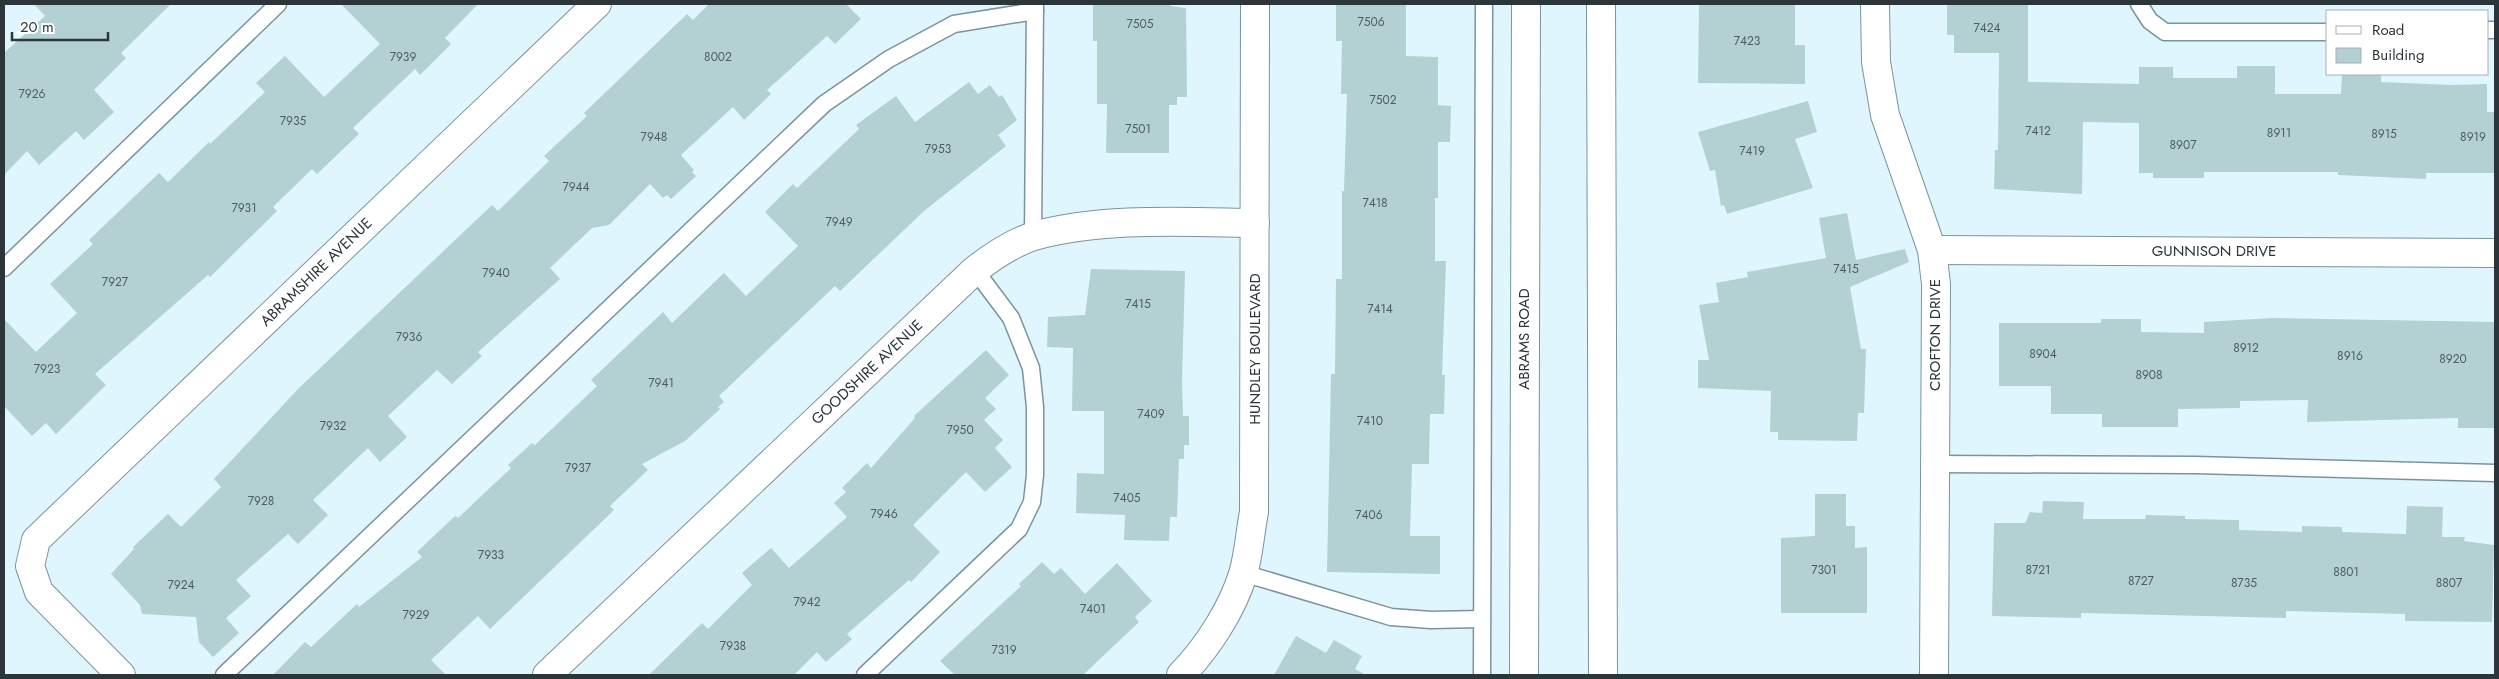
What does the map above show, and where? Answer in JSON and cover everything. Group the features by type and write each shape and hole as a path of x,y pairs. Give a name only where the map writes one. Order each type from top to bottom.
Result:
{"street":[{"name":"ABRAMSHIRE AVENUE","path":"121,675 39,592 30,566 36,540 597,4"},
{"name":"HUNDLEY BOULEVARD","path":"1181,675 1225,615 1243,573 1254,512 1255,4"},
{"name":"ABRAMS ROAD","path":"1524,675 1526,4"},
{"path":"1601,4 1604,675"},
{"name":"CROFTON DRIVE","path":"1875,4 1876,62 1885,115 1932,250 1936,284 1934,675"},
{"name":"GOODSHIRE AVENUE","path":"547,675 975,270 998,252 1033,236 1082,226 1174,222 1255,223"},
{"name":"GUNNISON DRIVE","path":"1932,250 2495,253"}],"lane":[{"path":"4,268 278,4"},
{"path":"1482,675 1484,4"},
{"path":"2139,4 2150,21 2165,32 2326,32"},
{"path":"224,675 824,104 889,59 954,24 1034,8 1033,236"},
{"path":"865,675 1019,529 1032,502 1035,474 1035,407 1031,368 1011,318 975,270"},
{"path":"1935,464 2196,466 2495,473"},
{"path":"1243,573 1391,617 1431,620 1482,619"}],"building":[{"path":"34,4 171,4 121,53 126,58 94,90 114,112 84,140 76,131 39,165 27,151 4,175 4,53 45,16"},
{"path":"341,4 478,4 445,38 451,44 420,75 415,69 353,128 359,134 317,174 312,169 273,207 277,211 210,277 208,275 95,374 106,385 56,434 46,423 32,436 4,406 4,319 36,352 77,313 50,284 93,244 89,240 159,173 168,182 265,92 256,83 285,56 324,97 380,44"},
{"path":"709,4 846,4 861,19 835,44 827,36 767,90 771,94 744,120 733,107 681,155 694,170 692,172 696,176 671,199 667,195 663,198 650,184 609,225 592,228 550,268 560,279 478,352 482,356 452,384 437,370 388,416 407,437 380,462 368,448 313,500 328,515 298,544 288,534 236,580 251,596 226,618 239,633 213,657 199,642 196,617 142,614 140,605 111,574 134,549 133,547 168,514 181,527 221,487 214,479 298,389 492,205 498,211 549,161 544,156 587,116 584,113 687,14 693,20"},
{"path":"1170,4 1170,6 1186,8 1187,97 1177,97 1177,105 1169,105 1169,153 1106,153 1107,104 1097,104 1097,41 1093,41 1093,5"},
{"path":"1336,4 1406,4 1406,56 1438,57 1438,105 1451,106 1450,142 1438,142 1438,198 1435,198 1435,261 1446,261 1442,375 1445,375 1444,414 1430,414 1429,464 1412,464 1410,536 1440,536 1440,574 1327,572 1331,374 1335,374 1336,279 1342,279 1342,191 1344,191 1347,94 1341,94 1342,41 1336,41"},
{"path":"1699,4 1795,4 1795,45 1805,45 1805,84 1698,83"},
{"path":"1947,4 2028,4 2028,82 2139,84 2139,67 2173,67 2173,78 2237,78 2237,66 2275,66 2275,94 2341,94 2342,75 2381,75 2381,82 2451,85 2487,84 2487,112 2495,112 2495,173 2426,173 2426,179 2338,175 2338,172 2204,172 2204,178 2153,178 2153,173 2139,173 2139,123 2083,122 2082,194 1994,189 1995,150 1998,150 1999,53 1954,53 1954,35 1947,35"},
{"path":"969,82 978,94 990,85 999,97 1002,95 1017,120 998,135 1006,146 924,211 840,291 835,286 719,396 724,402 718,407 720,409 685,441 642,464 648,470 610,506 614,510 490,629 478,616 431,660 446,675 273,675 305,642 311,647 357,604 359,607 422,557 417,552 455,516 458,518 511,468 508,465 532,443 535,445 597,386 591,380 663,312 672,323 724,273 746,296 798,246 765,212 793,184 797,188 859,129 856,125 896,96 915,122"},
{"path":"1808,101 1817,132 1795,139 1813,188 1727,214 1724,205 1721,206 1715,170 1710,171 1698,132"},
{"path":"1847,213 1856,260 1905,249 1909,262 1850,287 1861,349 1866,349 1864,413 1858,413 1857,441 1778,440 1778,432 1770,432 1771,391 1698,388 1698,360 1709,360 1699,305 1719,302 1716,283 1748,277 1747,272 1826,258 1819,218"},
{"path":"1091,269 1185,271 1182,381 1183,416 1189,416 1189,445 1184,445 1184,459 1179,459 1177,517 1170,517 1169,541 1124,540 1125,515 1076,513 1077,473 1104,474 1104,411 1072,411 1073,348 1047,347 1048,317 1085,315"},
{"path":"2273,318 2495,322 2495,428 2458,428 2458,418 2307,422 2308,400 2240,401 2240,408 2178,409 2178,427 2102,427 2102,414 2051,414 2051,386 1999,386 1999,323 2101,323 2101,319 2141,319 2141,332 2204,333 2204,322"},
{"path":"986,350 1009,375 985,398 996,409 984,420 1003,440 995,448 1012,467 985,492 966,472 913,525 940,552 911,582 909,580 847,634 852,639 826,662 817,652 794,675 649,675 702,623 708,629 752,585 742,573 771,548 789,568 847,517 834,503 846,492 842,488 867,463 871,468 915,418 914,416"},
{"path":"1815,494 1846,494 1846,526 1855,526 1855,548 1867,547 1867,613 1781,613 1781,538 1815,536"},
{"path":"2043,501 2084,502 2083,519 2145,519 2146,515 2185,516 2185,519 2239,520 2239,530 2302,532 2302,526 2342,527 2342,532 2406,534 2407,506 2443,507 2442,537 2465,537 2464,541 2494,545 2492,622 2405,621 2405,614 2286,611 2286,618 2081,613 2081,618 1992,616 1994,523 2025,523 2030,512 2042,513"},
{"path":"1042,562 1054,574 1061,568 1085,594 1117,563 1152,601 1135,617 1139,622 1083,675 955,675 940,661 1021,586 1019,584"},
{"path":"1296,636 1326,653 1334,640 1362,656 1355,669 1366,675 1274,675"}]}
